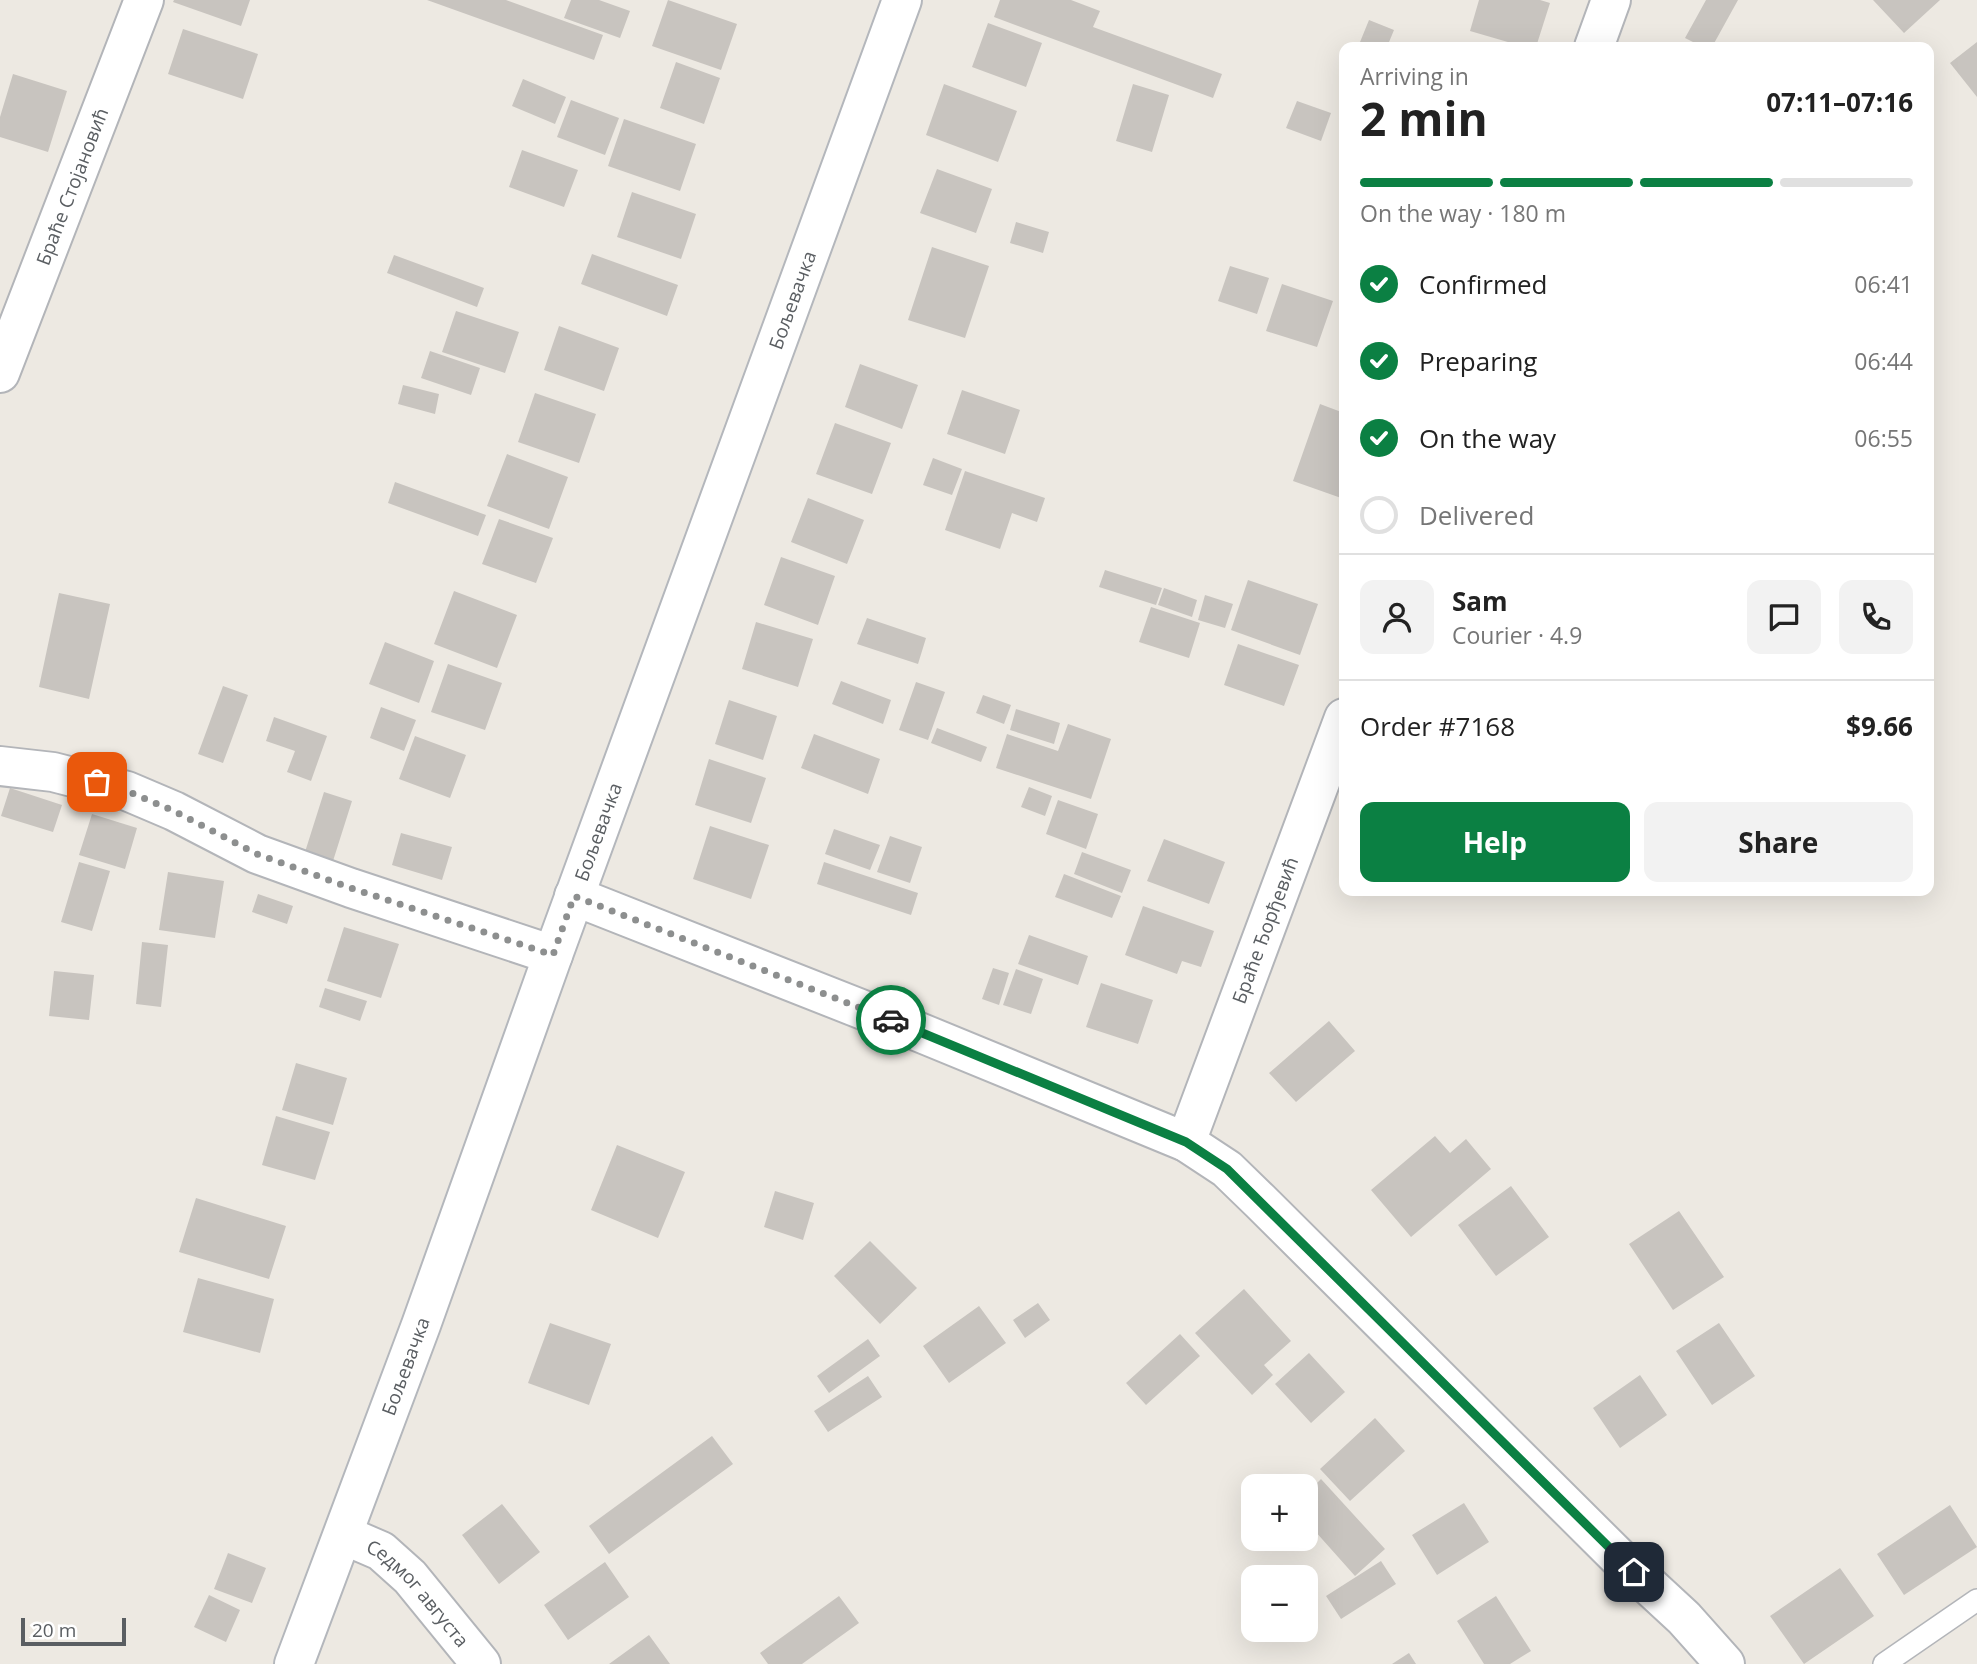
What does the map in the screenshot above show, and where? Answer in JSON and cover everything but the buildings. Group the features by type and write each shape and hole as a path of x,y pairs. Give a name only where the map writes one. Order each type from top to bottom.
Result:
{"street":[{"name":"Браће Стојановић","path":"0,373 144,0"},
{"name":"Бољевачка","path":"294,1664 421,1325 574,896 902,0"},
{"path":"1596,42 1611,0"},
{"name":"Браће Ђорђевић","path":"1186,1142 1339,731"},
{"path":"0,765 53,772 127,791 174,811 257,854 553,955"},
{"path":"574,896 914,1030 1186,1142 1227,1169 1618,1557 1684,1618 1725,1664"},
{"name":"Седмог августа","path":"344,1535 381,1551 410,1577 481,1664"}],"lane":[{"path":"1884,1664 1977,1600"}],"way so far":[{"path":"97,782 127,791 174,811 257,854 553,955 574,896 891,1020"}],"route":[{"path":"891,1020 1120,1113 1186,1142 1210,1156 1227,1169 1634,1572"}]}
